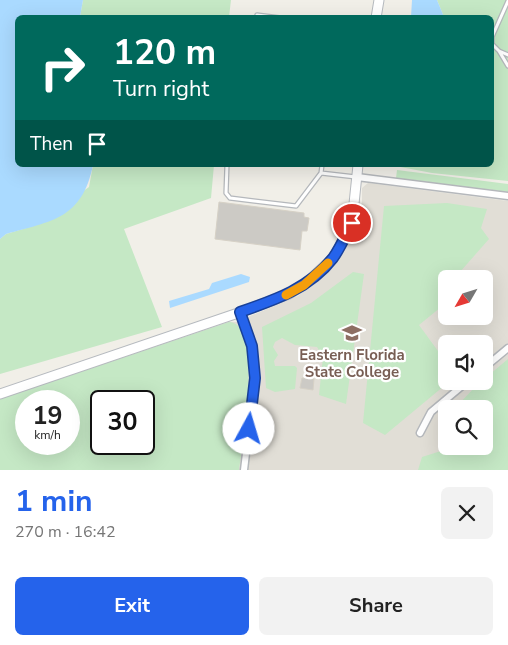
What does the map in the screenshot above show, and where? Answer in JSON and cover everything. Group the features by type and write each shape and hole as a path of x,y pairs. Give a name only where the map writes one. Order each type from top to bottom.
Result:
{"street":[{"path":"376,15 379,0"},
{"path":"0,394 240,312 296,290 319,273 334,257 352,223 358,167"},
{"path":"357,177 508,196"},
{"path":"240,312 252,346 255,378 244,470"},
{"path":"493,360 508,348"},
{"path":"420,433 431,412 457,390"}],"lane":[{"path":"494,32 508,1"},
{"path":"494,46 508,66"},
{"path":"499,51 508,55"},
{"path":"227,167 226,192 230,198 288,206 296,206 321,173 322,167"},
{"path":"321,173 357,177"},
{"path":"249,429 257,430"}],"shaded area":[{"name":"Eastern Florida State College","path":"368,183 508,201 508,470 0,470 0,399 15,394 15,455 80,455 80,390 27,390 229,322 236,322 298,296 332,268 355,227 362,202 362,188"}],"green space":[{"path":"83,0 231,0 229,15 80,15"},
{"path":"437,0 508,0 508,181 432,173 400,167 494,167 494,15 443,15"},
{"path":"93,167 214,167 211,198 124,229 162,327 0,374 0,239 6,234 33,226 89,187"},
{"path":"397,170 508,184 508,192 396,178"},
{"path":"447,203 487,209 481,228 489,239 462,270 438,270 438,310 419,325 438,351 439,390 385,435 363,423 384,206"},
{"path":"353,272 364,274 346,404 319,395 323,357 317,347 295,345 282,338 275,342 273,347 278,355 274,361 275,366 295,366 297,368 295,389 275,392 266,388 262,327 311,303"},
{"path":"229,322 240,328 246,342 248,387 239,470 0,470 0,399 15,394 15,455 80,455 80,390 27,390"},
{"path":"508,359 508,470 418,470 422,457 438,452 438,455 493,455 493,400 463,400 472,390 493,390 493,372"}],"water":[{"path":"0,0 83,0 80,15 15,15 15,167 92,167 88,183 81,197 63,215 51,221 6,234 0,239"},
{"path":"412,0 437,0 443,15 411,15"},
{"path":"241,274 250,277 249,282 170,308 169,301 209,289 212,283"}],"building":[{"path":"219,202 304,213 304,217 309,218 307,231 302,231 300,250 215,239"},
{"path":"302,378 314,379 313,390 300,388"}],"slow traffic":[{"path":"286,295 304,285 328,263"}],"place":[{"name":"Eastern Florida State College","path":"352,333"}],"route":[{"path":"249,429 255,378 252,346 240,312 272,301 304,285 334,257 352,223"}]}
